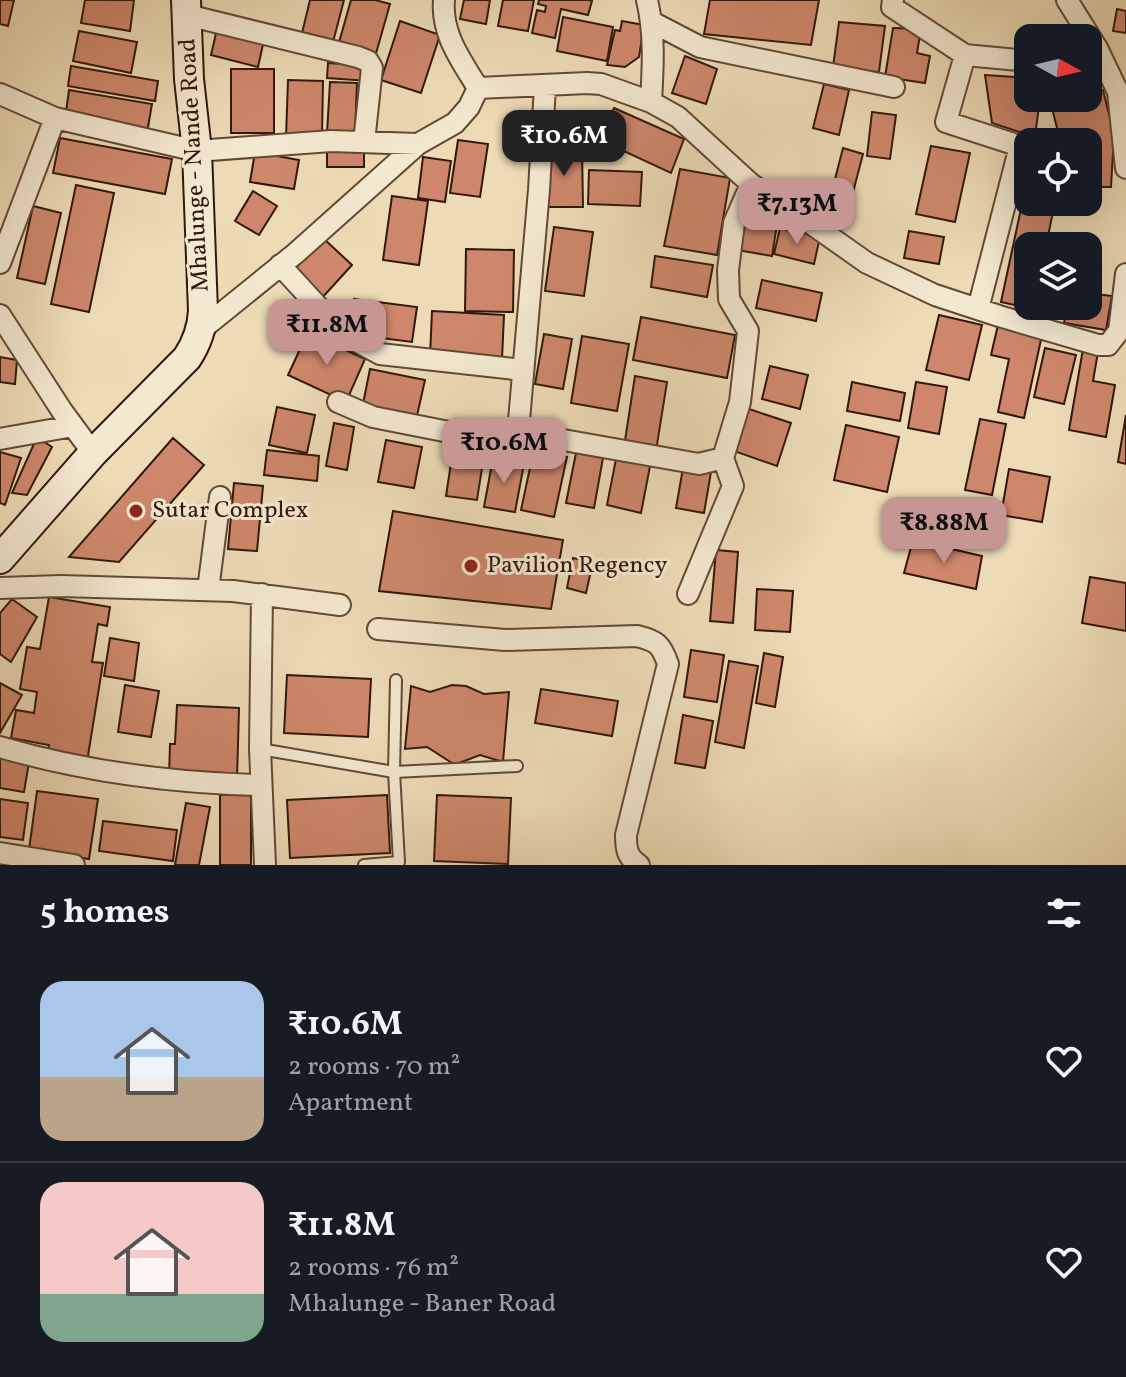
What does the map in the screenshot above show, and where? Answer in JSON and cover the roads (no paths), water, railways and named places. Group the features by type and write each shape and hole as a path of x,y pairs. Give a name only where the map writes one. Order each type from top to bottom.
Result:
{"main road":[{"name":"Mhalunge - Nande Road","path":"187,8 189,79 197,151 202,329"},
{"path":"0,559 10,536 187,358 202,329"}],"street":[{"path":"444,0 442,15 447,36 478,88"},
{"path":"647,0 652,22 651,102"},
{"path":"893,0 892,7 965,55 1014,60"},
{"path":"1067,0 1082,24"},
{"path":"187,8 368,61 372,68 364,142"},
{"path":"652,22 700,47 894,87"},
{"path":"965,55 946,122 1020,146 978,309"},
{"path":"1102,74 1118,92 1126,168"},
{"path":"478,88 601,84 651,102 678,117 751,184 867,263 935,295 1098,345 1120,342 1126,274"},
{"path":"518,432 545,86"},
{"path":"202,329 418,144 455,123 469,107 478,88"},
{"path":"0,94 55,118 197,151 331,141 418,144"},
{"path":"0,263 9,214 55,118"},
{"path":"688,594 733,486 723,458 740,402 748,331 729,299 728,270 734,223 751,184"},
{"path":"280,265 335,325 380,354 523,370"},
{"path":"0,315 93,453"},
{"path":"338,402 373,417 464,435 518,432 699,464 723,458"},
{"path":"0,439 73,426"},
{"path":"208,590 220,497"},
{"path":"0,588 61,586 208,590 340,605"},
{"path":"262,594 260,785 265,865"},
{"path":"378,629 505,640 637,636 654,640 663,650 668,664 626,835 626,849 631,860 639,865"},
{"path":"0,747 99,771 179,782 260,785"},
{"path":"0,853 74,865"}],"lane":[{"path":"364,865 399,862 394,772 396,680"},
{"path":"260,749 394,772 517,766"}],"place":[{"name":"Sutar Complex","path":"136,511"},
{"name":"Pavilion Regency","path":"471,566"}]}
